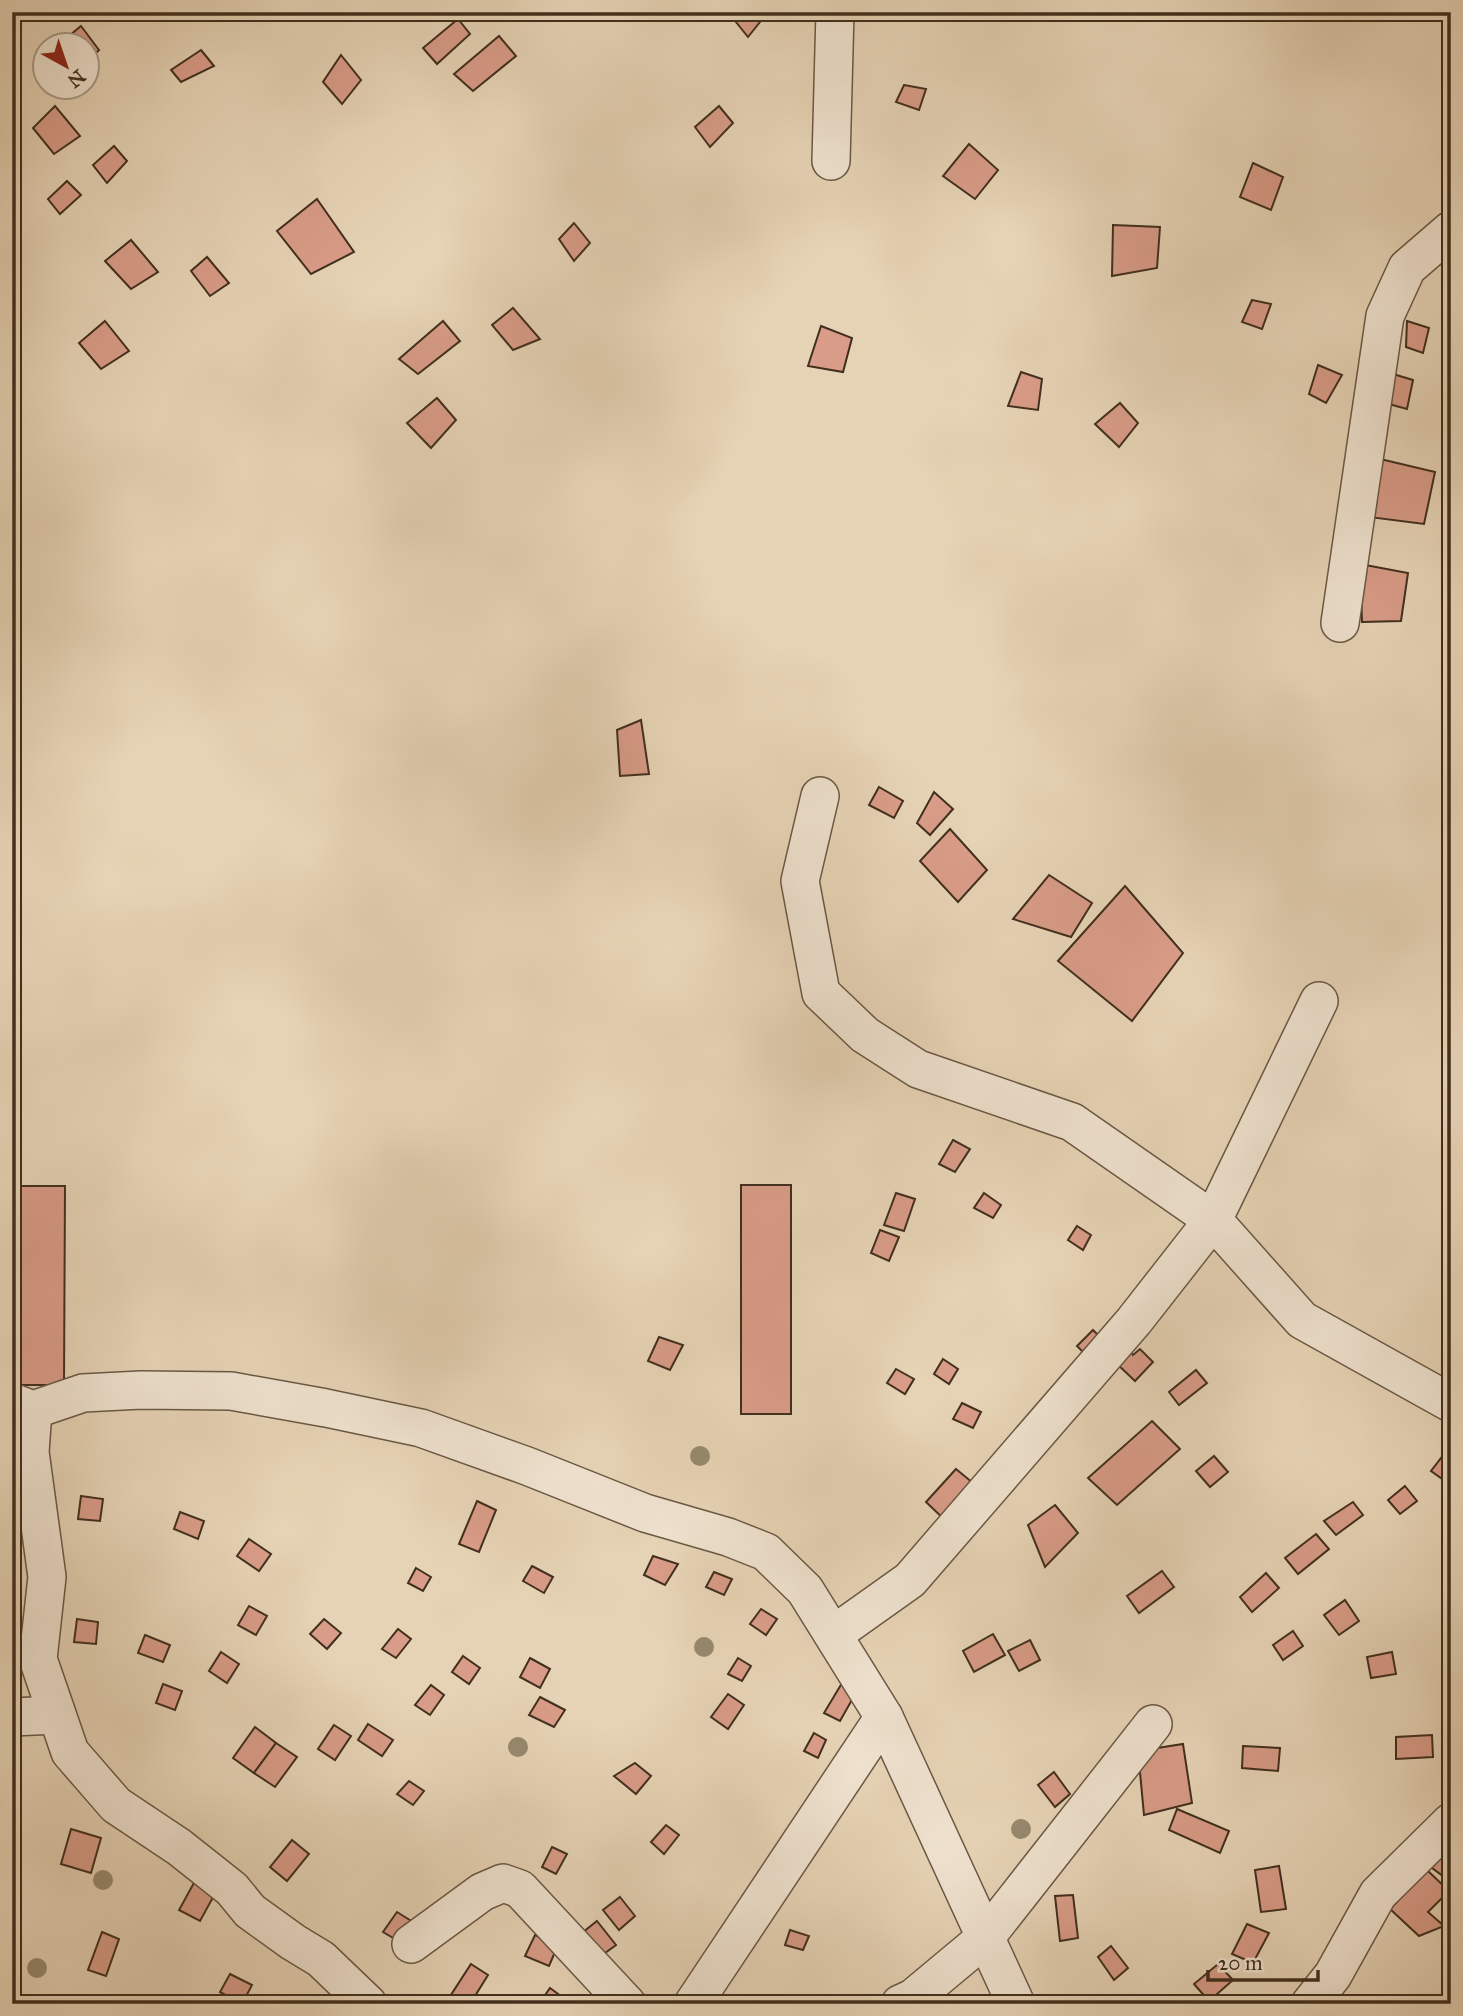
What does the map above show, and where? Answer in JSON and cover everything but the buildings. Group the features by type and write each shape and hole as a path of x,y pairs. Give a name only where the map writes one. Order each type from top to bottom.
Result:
{"street":[{"path":"831,160 835,12"},
{"path":"1340,623 1385,316 1407,268 1451,230"},
{"path":"820,796 800,881 821,992 865,1035 918,1069 1072,1122 1213,1220 1302,1320 1451,1403"},
{"path":"834,1634 910,1580 1134,1321 1213,1220 1319,1001"},
{"path":"368,2004 321,1959 250,1911 232,1889 179,1847 116,1805 70,1752 38,1660 47,1577 23,1406 83,1393 141,1390 231,1391 421,1428 645,1513 728,1537 766,1552 805,1590 884,1717 1016,2004"},
{"path":"12,1717 57,1715"},
{"path":"693,2004 884,1717"},
{"path":"900,2004 913,1998 985,1938 1153,1724"},
{"path":"1310,2004 1333,1975 1378,1894 1451,1822"},
{"path":"411,1944 482,1892 503,1882 520,1889 627,2004"}]}
